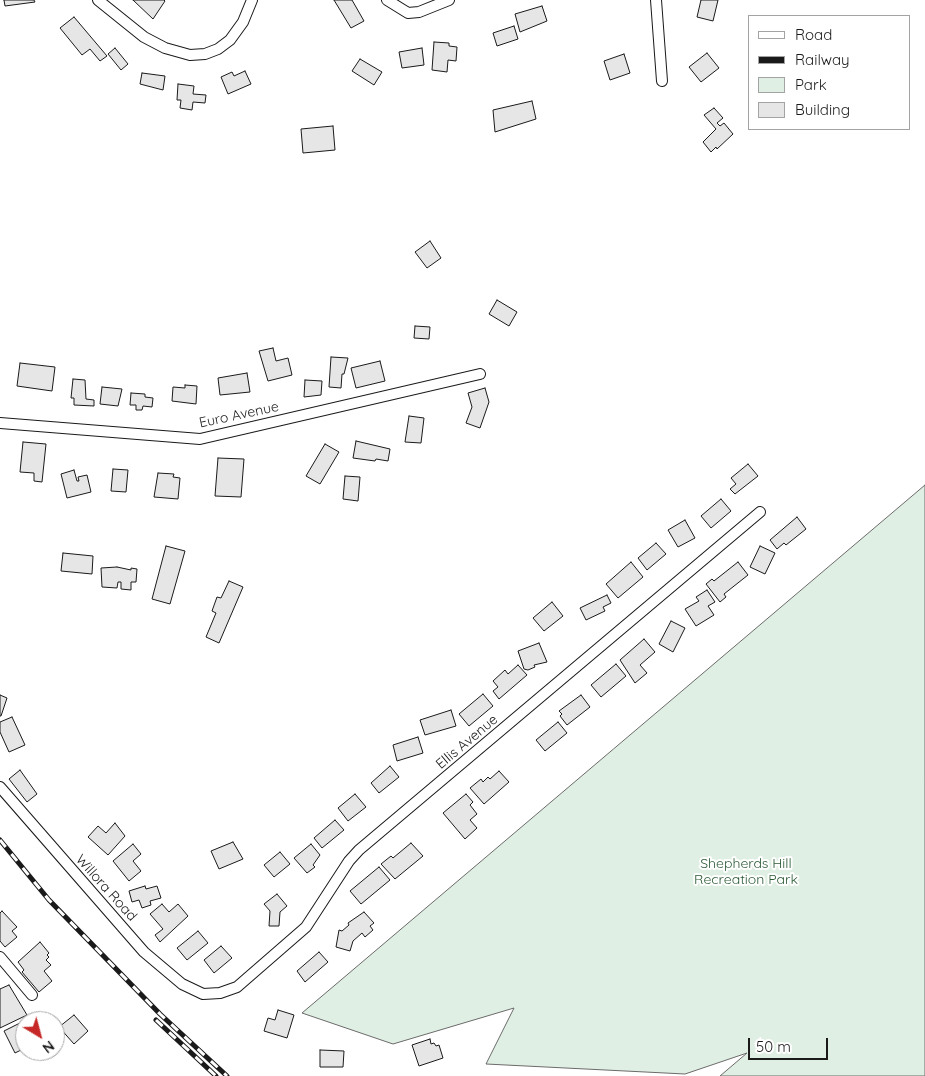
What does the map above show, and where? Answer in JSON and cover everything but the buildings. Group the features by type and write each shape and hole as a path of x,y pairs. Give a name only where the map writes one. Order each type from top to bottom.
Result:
{"street":[{"path":"98,0 144,37 166,48 190,55 205,54 218,49 230,40 243,22 252,0"},
{"path":"387,0 408,13 419,12 449,0"},
{"path":"656,0 662,81"},
{"name":"Euro Avenue","path":"0,423 200,439 480,374"},
{"name":"Ellis Avenue","path":"203,994 220,993 237,987 294,940 306,927 359,850 760,512"},
{"name":"Willora Road","path":"0,787 144,952 182,984 203,994"},
{"path":"0,958 32,995"}],"green space":[{"name":"Shepherds Hill Recreation Park","path":"925,485 925,1076 720,1076 747,1053 685,1074 486,1064 514,1008 393,1044 302,1013"}],"railway":[{"path":"0,840 49,900 160,1014 227,1076"},
{"path":"156,1020 216,1076"}]}
